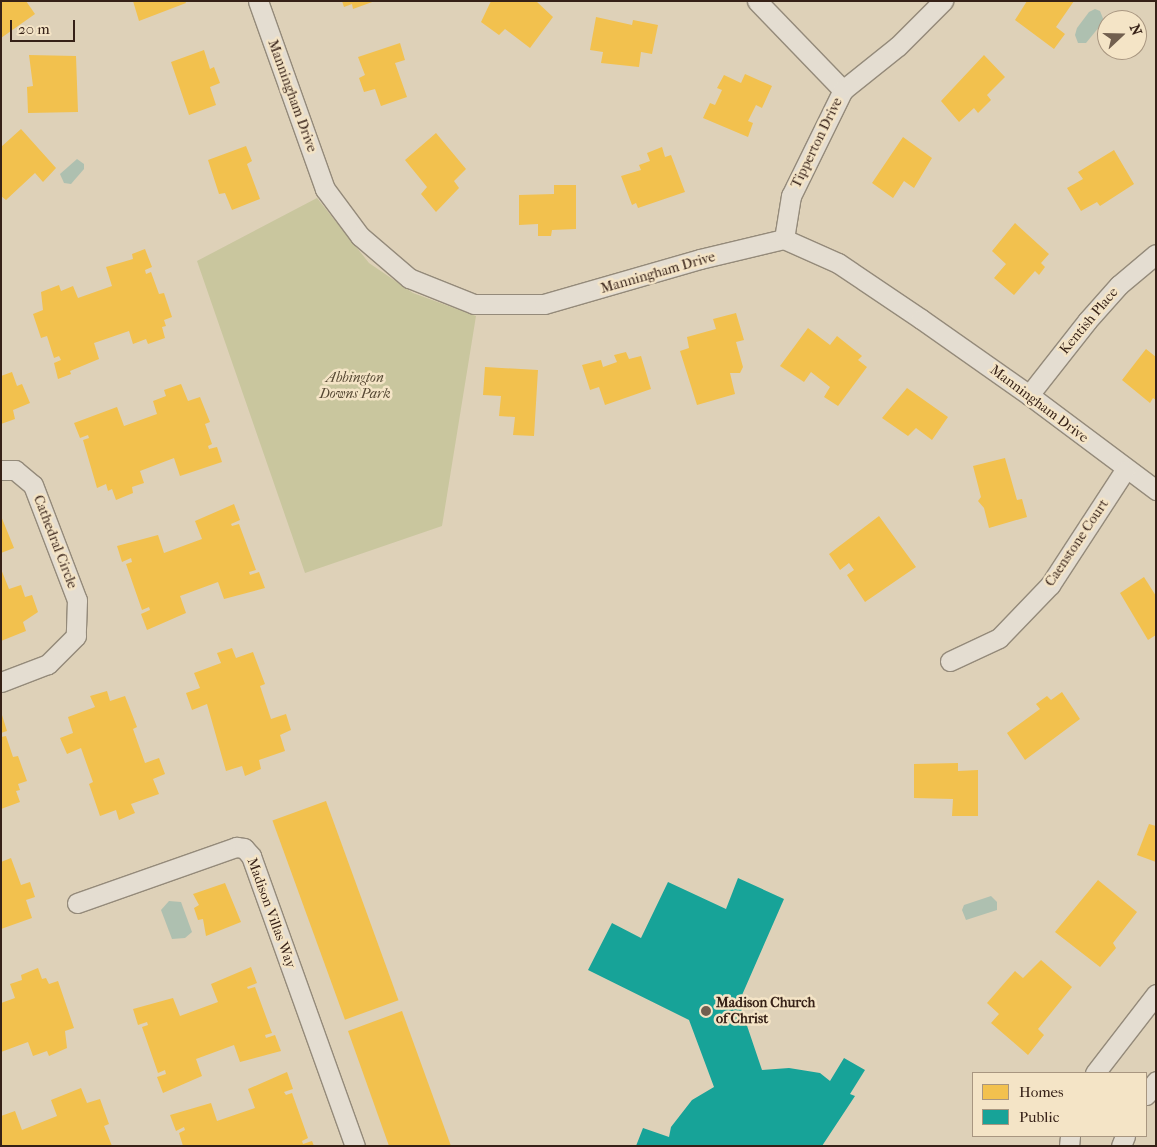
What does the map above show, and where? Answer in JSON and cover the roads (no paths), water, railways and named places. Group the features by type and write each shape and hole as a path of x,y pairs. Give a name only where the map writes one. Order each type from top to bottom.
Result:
{"street":[{"name":"Manningham Drive","path":"258,1 325,189 360,236 409,278 474,304 544,304 700,259 784,239 838,264 1029,394 1126,470 1156,490"},
{"path":"757,1 843,90"},
{"name":"Tipperton Drive","path":"784,239 790,196 843,90 898,46 943,1"},
{"name":"Kentish Place","path":"1029,394 1086,321 1119,285 1156,254"},
{"name":"Cathedral Circle","path":"1,470 16,470 33,485 77,600 76,636 48,664 1,682"},
{"name":"Caenstone Court","path":"950,661 999,638 1050,585 1126,470"},
{"name":"Madison Villas Way","path":"77,902 236,847 244,848 251,856 355,1146"},
{"path":"1095,1072 1156,994"},
{"path":"1147,1094 1156,1081"}],"place":[{"name":"Madison Church of Christ","path":"706,1011"}],"park label":[{"name":"Abbington Downs Park","path":"355,386"}]}
